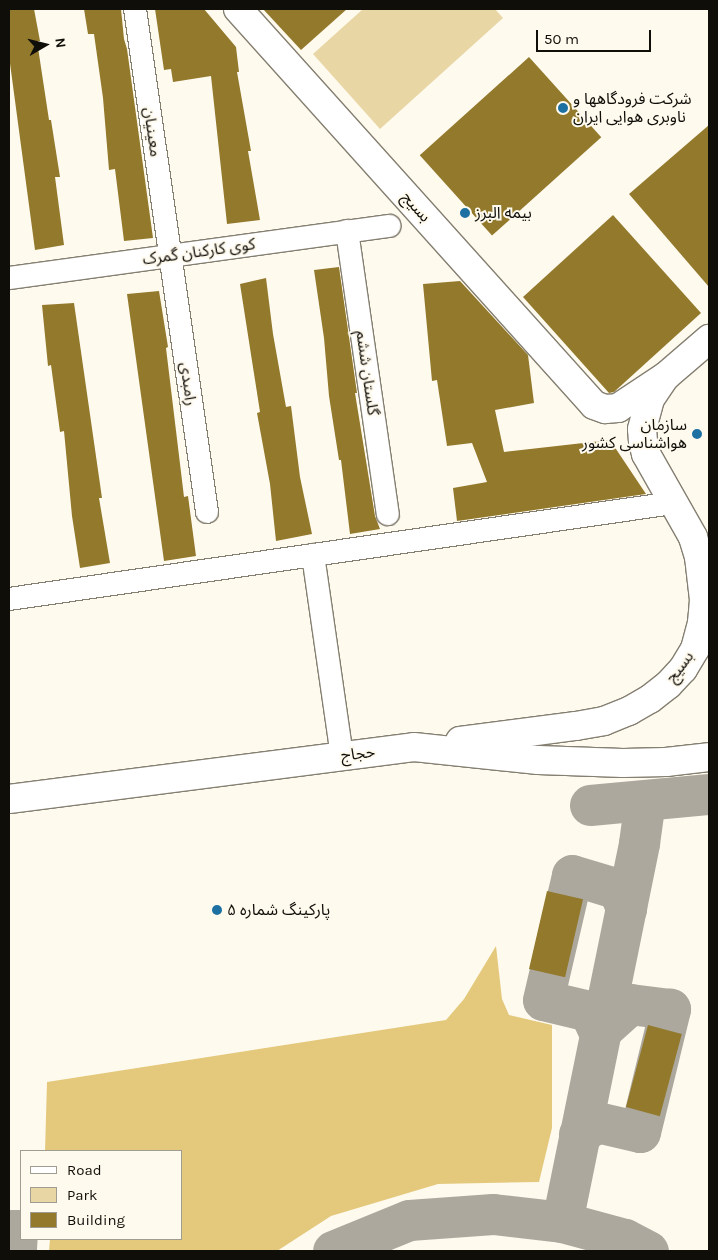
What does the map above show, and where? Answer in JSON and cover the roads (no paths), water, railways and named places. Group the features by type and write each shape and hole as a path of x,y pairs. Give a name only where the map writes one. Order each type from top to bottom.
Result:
{"main road":[{"name":"بسیج","path":"238,9 594,405 605,409 618,408 666,376"},
{"path":"666,376 709,339"},
{"name":"بسیج","path":"414,747 604,721 643,703 668,685 683,669 694,649 702,623 703,578 693,537 646,454 642,442 642,429 650,399 666,376"},
{"name":"حجاج","path":"9,799 414,747 538,760 623,763 666,762 709,757"}],"street":[{"name":"معینیان","path":"135,9 169,256"},
{"name":"کوی کارکنان گمرک","path":"9,278 389,226"},
{"name":"گلستان ششم","path":"347,231 388,514"},
{"name":"رامبدی","path":"169,256 207,512"},
{"path":"9,599 673,502"},
{"path":"313,555 342,756"}],"place":[{"name":"شرکت فرودگاهها و ناوبری هوایی ایران","path":"563,108"},
{"name":"بیمه البرز","path":"465,213"},
{"name":"سازمان هواشناسی کشور","path":"697,434"},
{"name":"پارکینگ شماره ۵","path":"217,910"}]}
